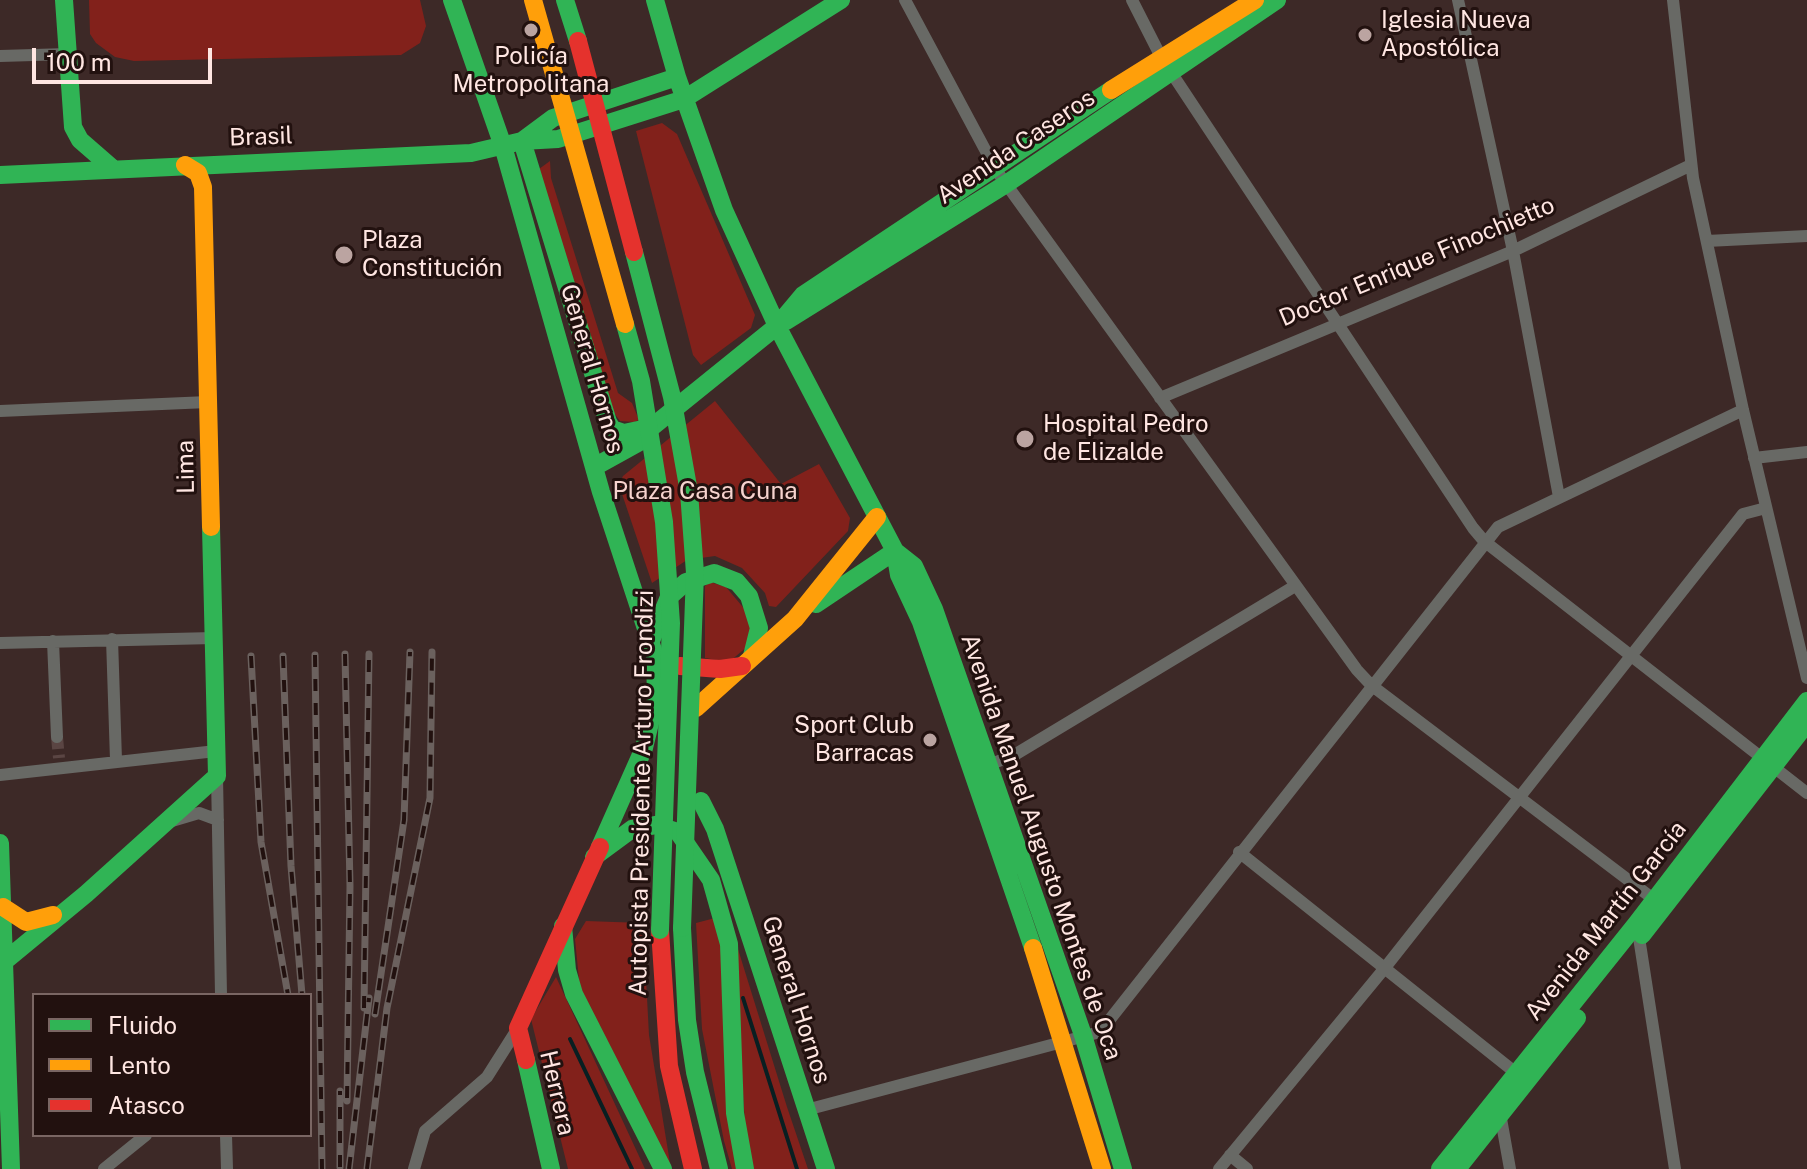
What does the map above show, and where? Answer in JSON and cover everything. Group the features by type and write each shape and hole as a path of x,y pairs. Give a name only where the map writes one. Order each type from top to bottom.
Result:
{"main road":[{"path":"64,0 73,127 80,140 111,167"},
{"name":"General Hornos","path":"452,0 503,146 601,492 652,650 656,698 644,748 594,857"},
{"name":"Autopista Presidente Arturo Frondizi","path":"533,0 641,381 664,522 671,623 660,930 669,1066 693,1169"},
{"name":"Autopista Presidente Arturo Frondizi","path":"568,0 672,397 689,492 695,588 682,928 687,1020 695,1072 719,1169"},
{"name":"Avenida Manuel Augusto Montes de Oca","path":"655,0 684,99 724,210 777,326 895,551 899,575 981,768 1083,1035 1123,1169"},
{"name":"Brasil","path":"0,175 111,167 471,153 522,141 558,139 684,99 841,0"},
{"name":"Avenida Caseros","path":"596,466 643,440 652,427 777,326 812,308 1255,0"},
{"name":"Avenida Caseros","path":"1166,64 1277,0"},
{"name":"Brasil","path":"522,141 553,118 677,77"},
{"name":"General Hornos","path":"522,141 608,422 612,429 624,433 652,427"},
{"name":"Lima","path":"185,165 203,183 217,776"},
{"path":"795,619 877,517"},
{"path":"685,839 673,749 676,735 696,708 795,619 895,551"},
{"path":"714,573 737,582 756,611 758,640 748,662 696,669 652,650 669,597 686,582 714,573"},
{"name":"Avenida Martín García","path":"1440,1169 1498,1107 1638,931 1768,761 1807,701"},
{"name":"Avenida Martín García","path":"1768,761 1807,723"},
{"name":"Avenida Manuel Augusto Montes de Oca","path":"981,768 1102,1169"},
{"path":"2,963 86,894 217,776"},
{"name":"General Hornos","path":"701,801 715,829 826,1169"},
{"path":"518,1028 594,857 619,837 644,825 673,830 685,839 711,880 726,928 735,1113 745,1169"},
{"path":"0,843 11,1169"},
{"path":"3,907 22,920 36,921 86,894"},
{"path":"563,926 567,970 574,994 663,1169"},
{"name":"Herrera","path":"518,1028 551,1169"},
{"name":"Avenida Martín García","path":"1457,1169 1498,1107"}],"street":[{"path":"905,0 1001,177 1295,586 1371,685 1659,903"},
{"path":"1132,0 1166,64 1335,323 1484,541 1807,793"},
{"path":"1458,0 1513,251 1559,497"},
{"path":"1673,0 1691,165 1743,410 1807,678"},
{"path":"0,56 68,54"},
{"name":"Doctor Enrique Finochietto","path":"1160,398 1513,251 1691,165"},
{"path":"1703,224 1709,233 1723,240"},
{"path":"1707,241 1807,236"},
{"path":"0,411 208,402"},
{"path":"806,1110 1100,1032 1498,527 1743,410"},
{"path":"1754,458 1807,452"},
{"path":"1219,1169 1384,969 1743,514 1766,508"},
{"path":"981,768 1016,754 1295,586"},
{"path":"0,643 214,638"},
{"path":"112,639 116,760"},
{"path":"53,641 57,737"},
{"path":"0,775 59,763 216,751"},
{"path":"217,776 221,993"},
{"path":"161,826 190,814 218,820"},
{"path":"1239,852 1522,1077"},
{"path":"1638,931 1675,1169"},
{"path":"414,1169 425,1131 487,1077 518,1028"},
{"path":"1498,1107 1510,1169"},
{"path":"104,1169 144,1137"},
{"path":"226,1137 227,1169"},
{"path":"1230,1155 1247,1169"}],"green space":[{"path":"89,0 420,0 426,26 420,43 401,55 134,61 115,57 96,43 90,34"},
{"path":"662,123 677,134 755,315 751,328 701,365 693,355 636,131"},
{"path":"550,161 551,178 618,393 632,403 639,420 634,422 620,421 612,410 539,169"},
{"name":"Plaza Casa Cuna","path":"715,401 781,484 819,464 850,518 848,531 776,607 769,606 765,593 742,568 715,556 687,560 652,583 619,485 623,476"},
{"path":"710,582 726,587 747,612 752,632 748,646 729,662 705,658 705,586"},
{"path":"715,918 722,936 739,1169 732,1169 724,1141 702,1029 696,923"},
{"path":"586,921 643,923 649,1035 671,1169 580,990 575,939"},
{"path":"733,933 808,1169 752,1169 746,1140"},
{"path":"556,977 645,1169 568,1169 531,1019"}],"waterway":[{"path":"743,998 797,1169"},
{"path":"570,1039 632,1169"}],"tunnel":[{"path":"57,737 59,758"}],"railway":[{"path":"375,1014 404,820 410,652"},
{"path":"367,1169 387,1008 430,798 432,652"},
{"path":"345,654 350,886 347,1101"},
{"path":"364,1008 369,654"},
{"path":"315,655 322,1169"},
{"path":"251,656 261,842 288,993"},
{"path":"283,656 291,866 302,993"},
{"path":"349,1169 369,998"},
{"path":"340,1091 340,1167"}],"traffic: fast":[{"path":"64,0 73,127 80,140 111,167"},
{"path":"452,0 503,146 601,492 655,656 656,698 644,748 600,847"},
{"path":"565,0 578,41"},
{"path":"655,0 677,77 724,210 777,326 895,551 899,575 921,622 1033,948"},
{"path":"0,175 471,153 522,141 558,139 684,99 841,0"},
{"path":"786,321 1006,184 1277,0"},
{"path":"522,141 553,118 677,77"},
{"path":"596,466 643,440 652,427 777,326 803,295 1111,90"},
{"path":"522,141 608,422 612,429 624,433 652,427"},
{"path":"634,252 672,397 689,492 695,573 682,928"},
{"path":"625,324 641,381 664,522 671,623 660,930"},
{"path":"0,965 86,894 217,776 211,527"},
{"path":"895,551 914,566 934,609 1083,1035 1123,1169"},
{"path":"816,604 895,551"},
{"path":"650,643 669,597 686,582 714,573 737,582 749,596 759,628 752,656"},
{"path":"1440,1169 1637,923 1807,701"},
{"path":"1642,935 1807,723"},
{"path":"701,801 715,829 826,1169"},
{"path":"594,857 632,829 656,825 678,832 711,880 729,944 735,1113 745,1169"},
{"path":"0,843 11,1169"},
{"path":"563,926 567,970 574,994 663,1169"},
{"path":"682,928 687,1020 695,1072 719,1169"},
{"path":"1457,1169 1577,1018"},
{"path":"526,1060 551,1169"}],"traffic: slow":[{"path":"533,0 625,324"},
{"path":"1111,90 1255,0"},
{"path":"185,165 198,173 203,187 211,527"},
{"path":"696,708 795,619 877,517"},
{"path":"3,907 26,922 53,915"},
{"path":"1033,948 1102,1169"}],"traffic: jam":[{"path":"578,41 634,252"},
{"path":"680,666 720,669 742,666"},
{"path":"526,1060 518,1028 600,847"},
{"path":"660,930 669,1066 693,1169"}],"place":[{"name":"Policía Metropolitana","path":"531,30"},
{"name":"Iglesia Nueva Apostólica","path":"1365,35"},
{"name":"Plaza Constitución","path":"344,255"},
{"name":"Hospital Pedro de Elizalde","path":"1025,439"},
{"name":"Sport Club Barracas","path":"930,740"}]}
